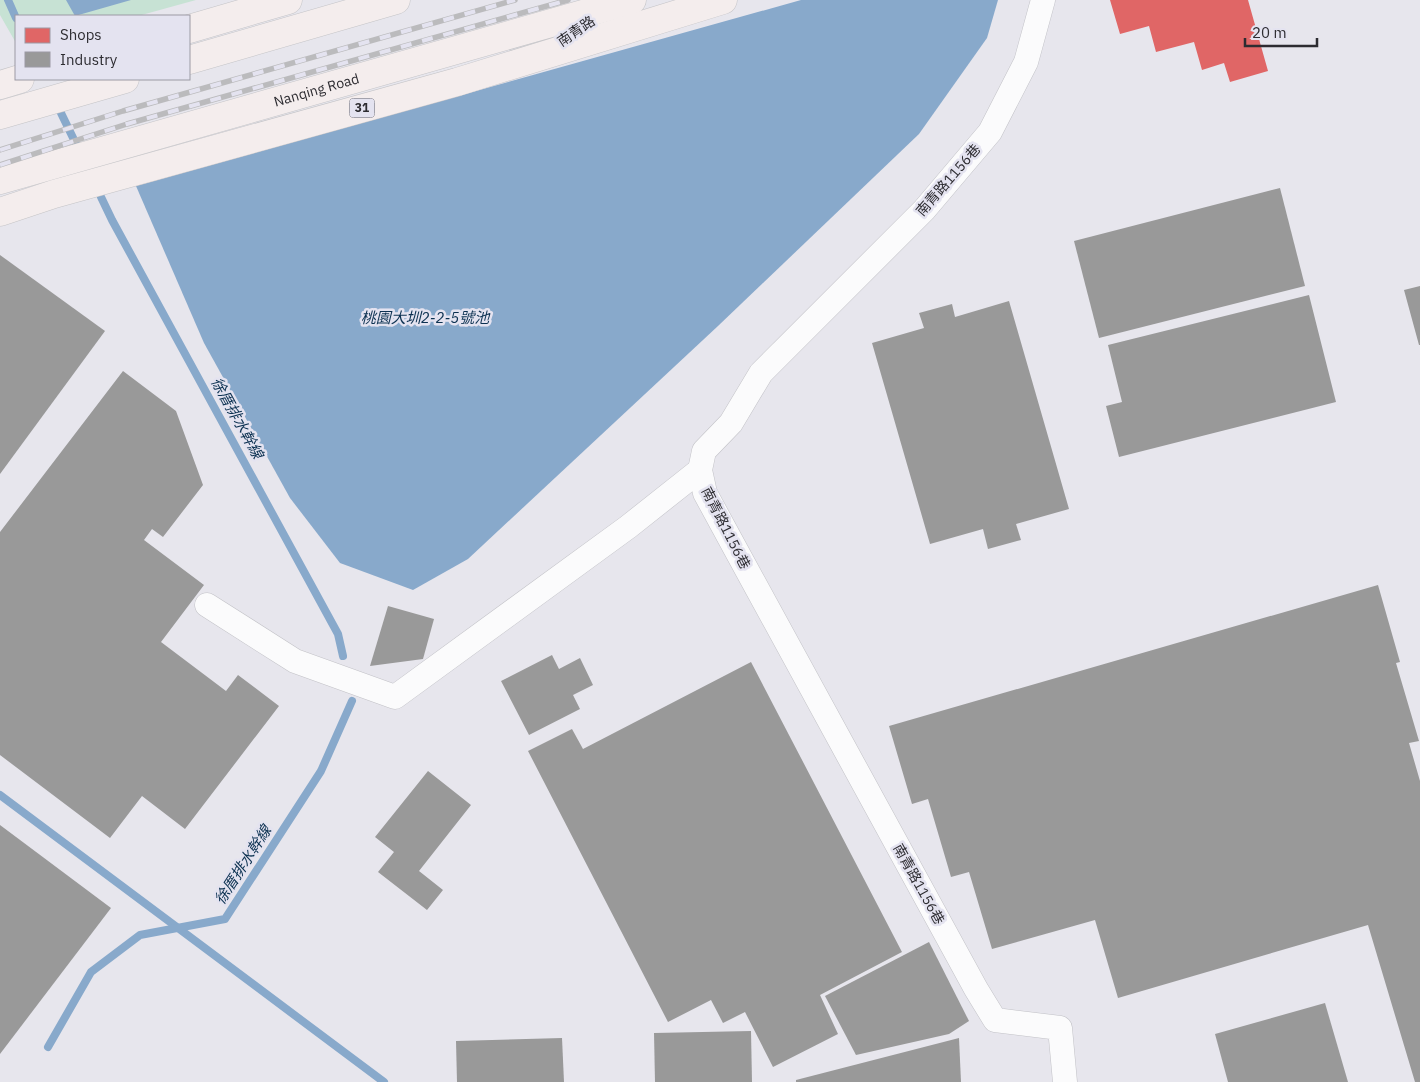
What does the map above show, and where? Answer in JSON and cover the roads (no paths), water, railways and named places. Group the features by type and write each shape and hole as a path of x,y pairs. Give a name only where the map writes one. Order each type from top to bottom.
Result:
{"main road":[{"path":"190,29 288,0"},
{"path":"190,60 396,0"},
{"name":"31","path":"0,212 54,194 456,82 723,0"},
{"name":"南青路","path":"538,57 623,3"},
{"name":"Nanqing Road","path":"0,180 623,3"},
{"path":"0,85 17,80"},
{"path":"0,115 122,80"}],"street":[{"name":"南青路1156巷","path":"1042,0 1026,62 990,132 924,210 761,373 732,423 704,451 700,470 705,493 995,1020 1060,1028 1065,1082"},
{"path":"206,604 295,661 395,697 628,527 700,470"}],"water":[{"path":"66,0 131,0 78,15 74,15"},
{"name":"桃園大圳2-2-5號池","path":"801,0 998,0 987,38 919,134 718,326 468,559 413,590 340,563 290,498 204,343 136,186"}],"waterway":[{"name":"徐厝排水幹線","path":"8,0 15,16"},
{"name":"徐厝排水幹線","path":"61,113 76,144"},
{"name":"徐厝排水幹線","path":"101,197 338,634 343,656"},
{"name":"徐厝排水幹線","path":"48,1047 91,972 140,935 225,919 321,771 352,701"},
{"path":"0,795 384,1082"}],"railway":[{"path":"0,150 123,111 515,0"},
{"path":"0,165 127,124 568,0"}]}
